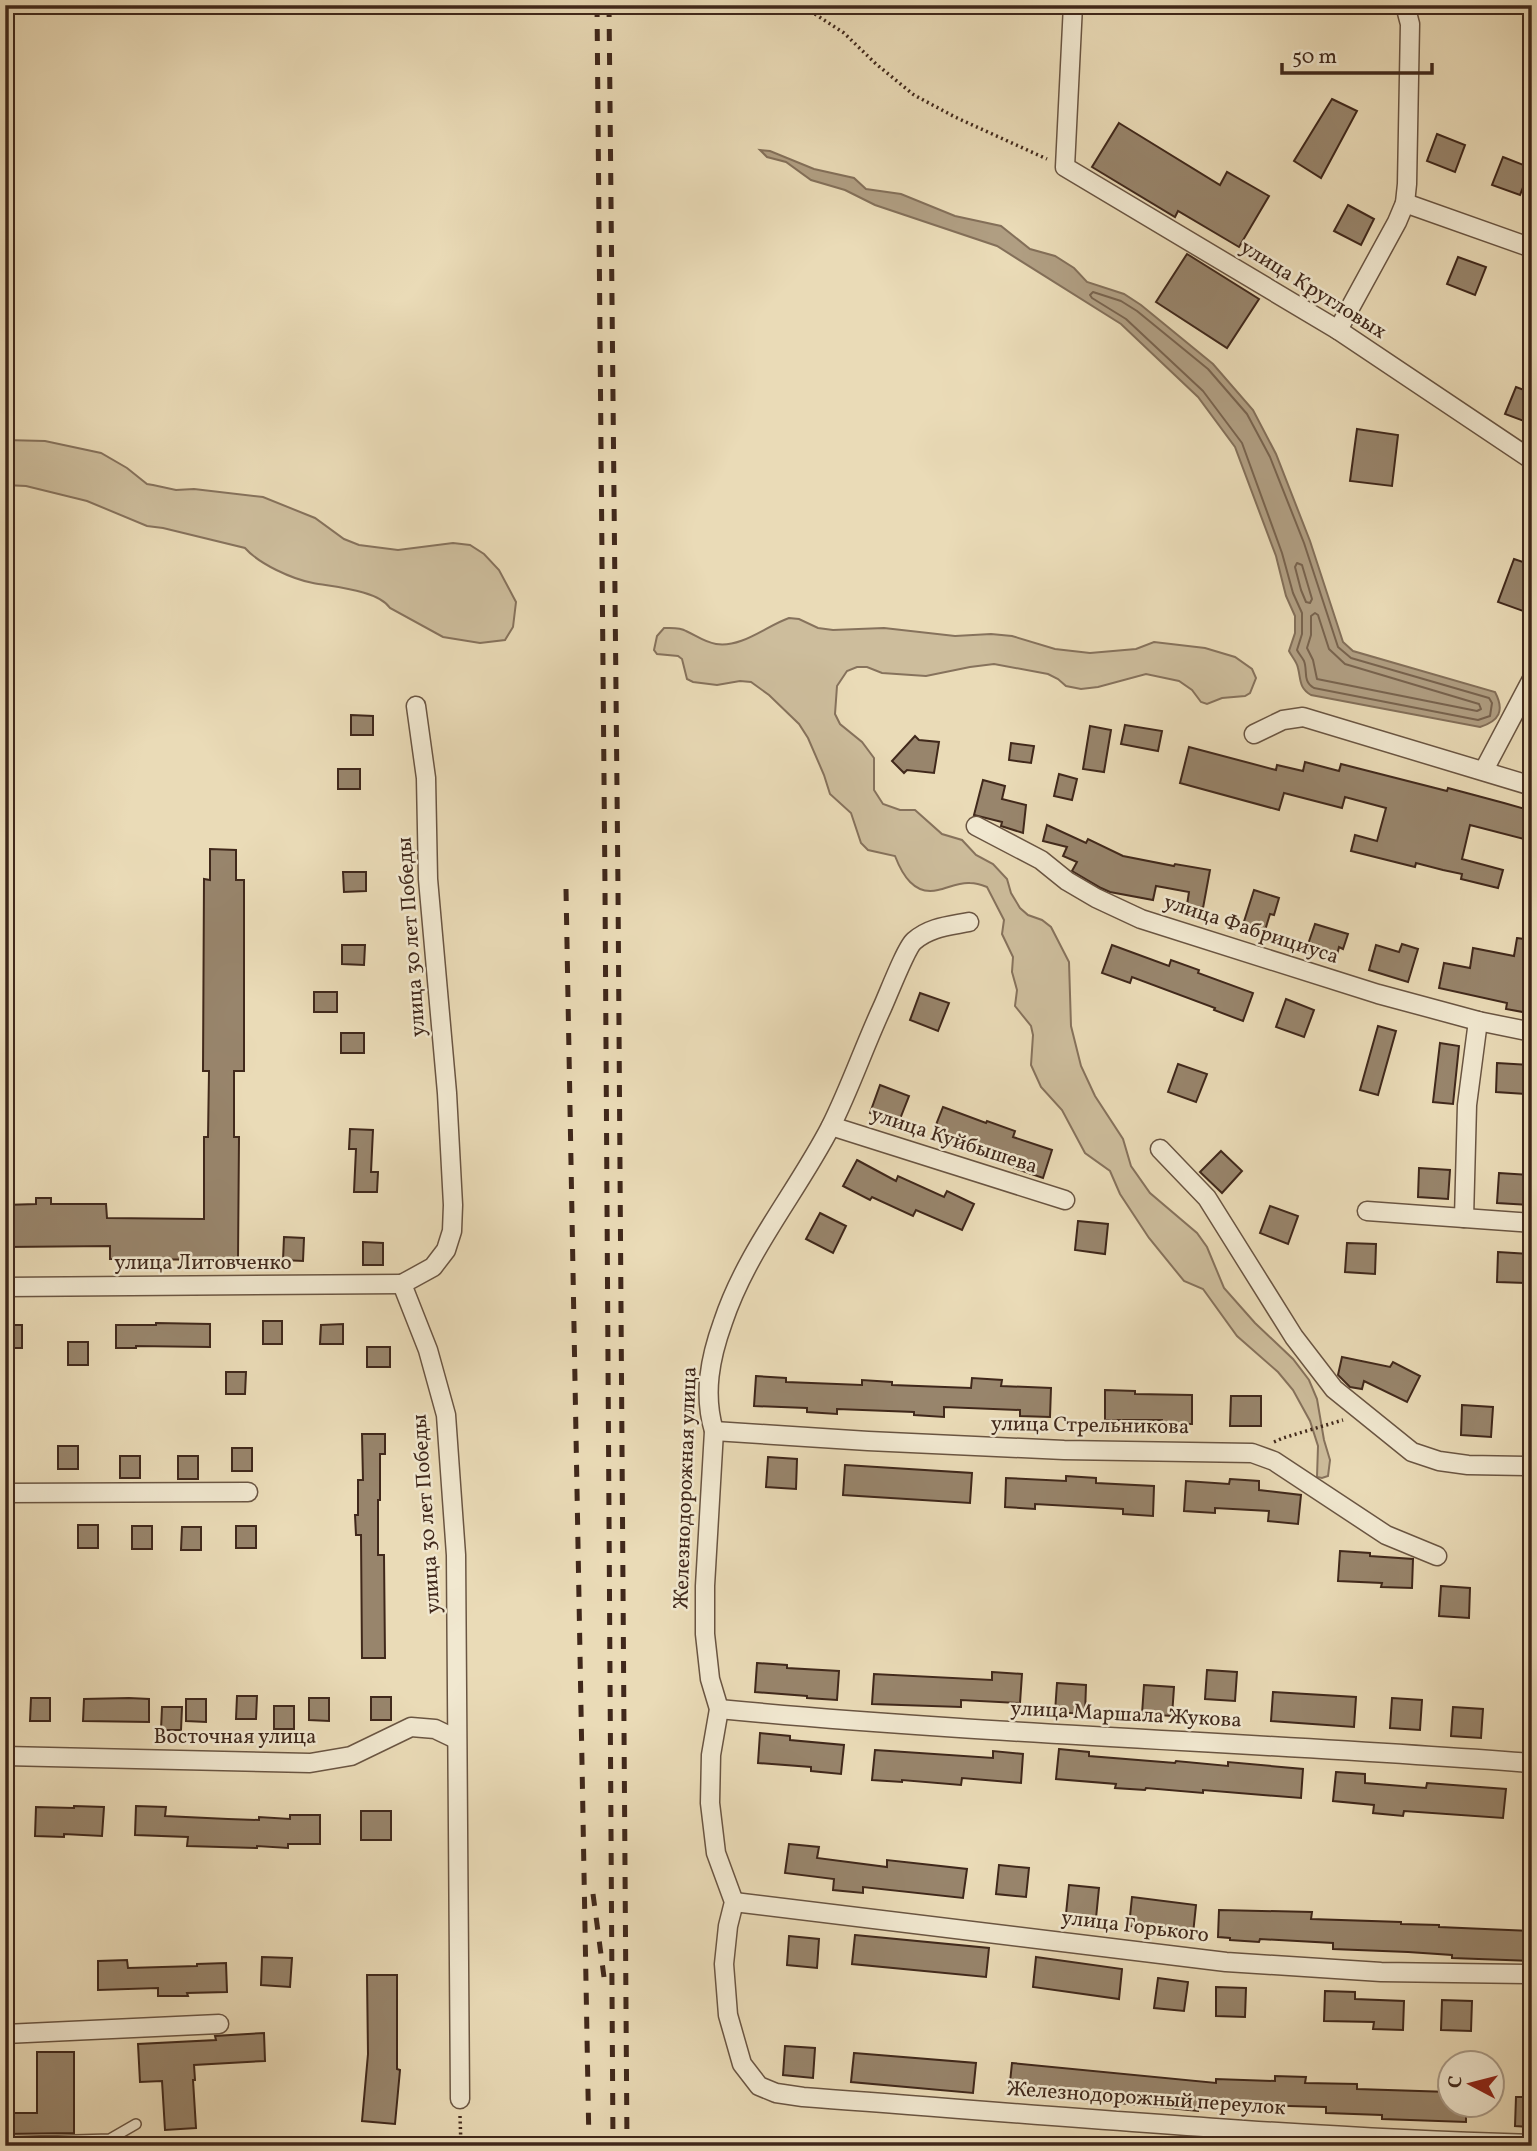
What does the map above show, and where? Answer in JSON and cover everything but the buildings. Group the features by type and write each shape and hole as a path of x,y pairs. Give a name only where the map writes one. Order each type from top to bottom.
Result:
{"street":[{"path":"1065,167 1073,5"},
{"path":"1338,330 1405,203 1410,24 1405,5"},
{"name":"улица Кругловых","path":"1065,167 1338,330 1532,460"},
{"path":"1405,203 1532,248"},
{"path":"1484,770 1532,679"},
{"name":"улица 30 лет Победы","path":"416,706 426,778 428,879 447,1093 453,1205 452,1231 446,1250 433,1268 402,1284 428,1350 446,1415 456,1555 460,2099"},
{"path":"1254,734 1283,720 1303,717 1532,786"},
{"name":"улица Фабрициуса","path":"976,826 1041,860 1067,881 1096,898 1141,919 1378,994 1478,1021 1532,1032"},
{"name":"Железнодорожная улица","path":"734,1902 716,1853 710,1803 712,1755 719,1709 710,1679 705,1634 705,1586 714,1431 707,1395 711,1363 723,1321 750,1260 831,1125 912,942 933,929 969,922"},
{"path":"1465,1218 1467,1105 1478,1021"},
{"name":"улица Куйбышева","path":"831,1125 1065,1200"},
{"path":"1160,1149 1207,1198 1294,1337 1334,1389 1412,1452 1439,1461 1468,1465 1532,1466"},
{"path":"1367,1211 1532,1223"},
{"name":"улица Литовченко","path":"5,1287 402,1284"},
{"name":"улица Стрельникова","path":"714,1431 1064,1450 1252,1453 1274,1461 1386,1535 1437,1556"},
{"path":"5,1493 248,1492"},
{"name":"улица Маршала Жукова","path":"719,1709 817,1719 1531,1763"},
{"name":"Восточная улица","path":"5,1756 310,1763 351,1756 411,1727 435,1729 456,1739"},
{"name":"улица Горького","path":"734,1902 1226,1962 1381,1972 1532,1974"},
{"name":"Железнодорожный переулок","path":"734,1902 728,1926 724,1964 728,2015 742,2064 759,2085 776,2092 803,2097 1118,2121 1444,2142 1532,2144"},
{"path":"5,2034 219,2024"}],"lane":[{"path":"5,2143 110,2139 136,2124"}],"path":[{"path":"800,5 844,33 876,64 914,94 955,117 1065,167"},
{"path":"1283,1438 1365,1414"},
{"path":"460,2099 461,2146"}],"shaded area":[{"path":"5,440 45,441 101,453 147,484 176,490 194,489 263,497 315,518 344,539 359,545 398,550 453,543 470,545 484,554 499,570 516,602 513,627 505,640 480,643 443,637 390,608 376,597 295,578 267,565 245,548 147,526 87,501 26,486 5,485"},
{"path":"789,618 833,630 884,628 955,636 1012,636 1055,649 1090,653 1136,649 1154,642 1205,648 1235,657 1252,669 1256,678 1250,693 1207,704 1201,702 1192,690 1179,681 1146,674 1081,689 1066,686 1048,674 994,664 926,676 882,673 867,667 857,667 847,671 837,686 835,714 840,724 862,742 874,758 874,790 883,804 900,810 915,810 942,834 962,840 976,855 993,864 1007,879 1020,908 1051,927 1069,962 1071,1026 1081,1066 1095,1096 1123,1139 1131,1166 1150,1193 1197,1233 1207,1247 1224,1288 1255,1323 1293,1359 1309,1380 1317,1399 1330,1460 1328,1476 1317,1477 1318,1446 1310,1421 1293,1390 1278,1372 1237,1336 1203,1289 1184,1281 1149,1238 1120,1194 1110,1171 1085,1153 1062,1110 1041,1087 1031,1065 1031,1026 1015,1006 1017,990 1012,972 1013,957 1002,934 1004,920 987,887 966,883 930,891 916,887 905,876 895,856 868,850 861,843 851,813 830,794 808,738 799,724 769,695 751,682 717,685 693,682 687,679 682,659 678,656 657,654 654,650 657,636 664,628 681,629 708,642 726,644 744,640"}],"water":[{"path":"760,150 770,151 814,169 854,178 866,189 901,194 955,216 1001,226 1030,249 1055,256 1074,268 1087,282 1124,294 1141,305 1213,364 1253,410 1276,454 1310,541 1343,642 1353,651 1495,692 1500,705 1496,718 1480,727 1311,695 1307,692 1302,687 1297,666 1289,651 1295,633 1295,616 1286,596 1276,556 1235,447 1198,397 1121,324 997,246 875,205 845,190 811,180 786,162 767,157"}],"railway":[{"path":"597,5 613,2146"},
{"path":"609,5 627,2146"},
{"path":"566,889 589,2146"},
{"path":"593,1894 604,1977"}]}
